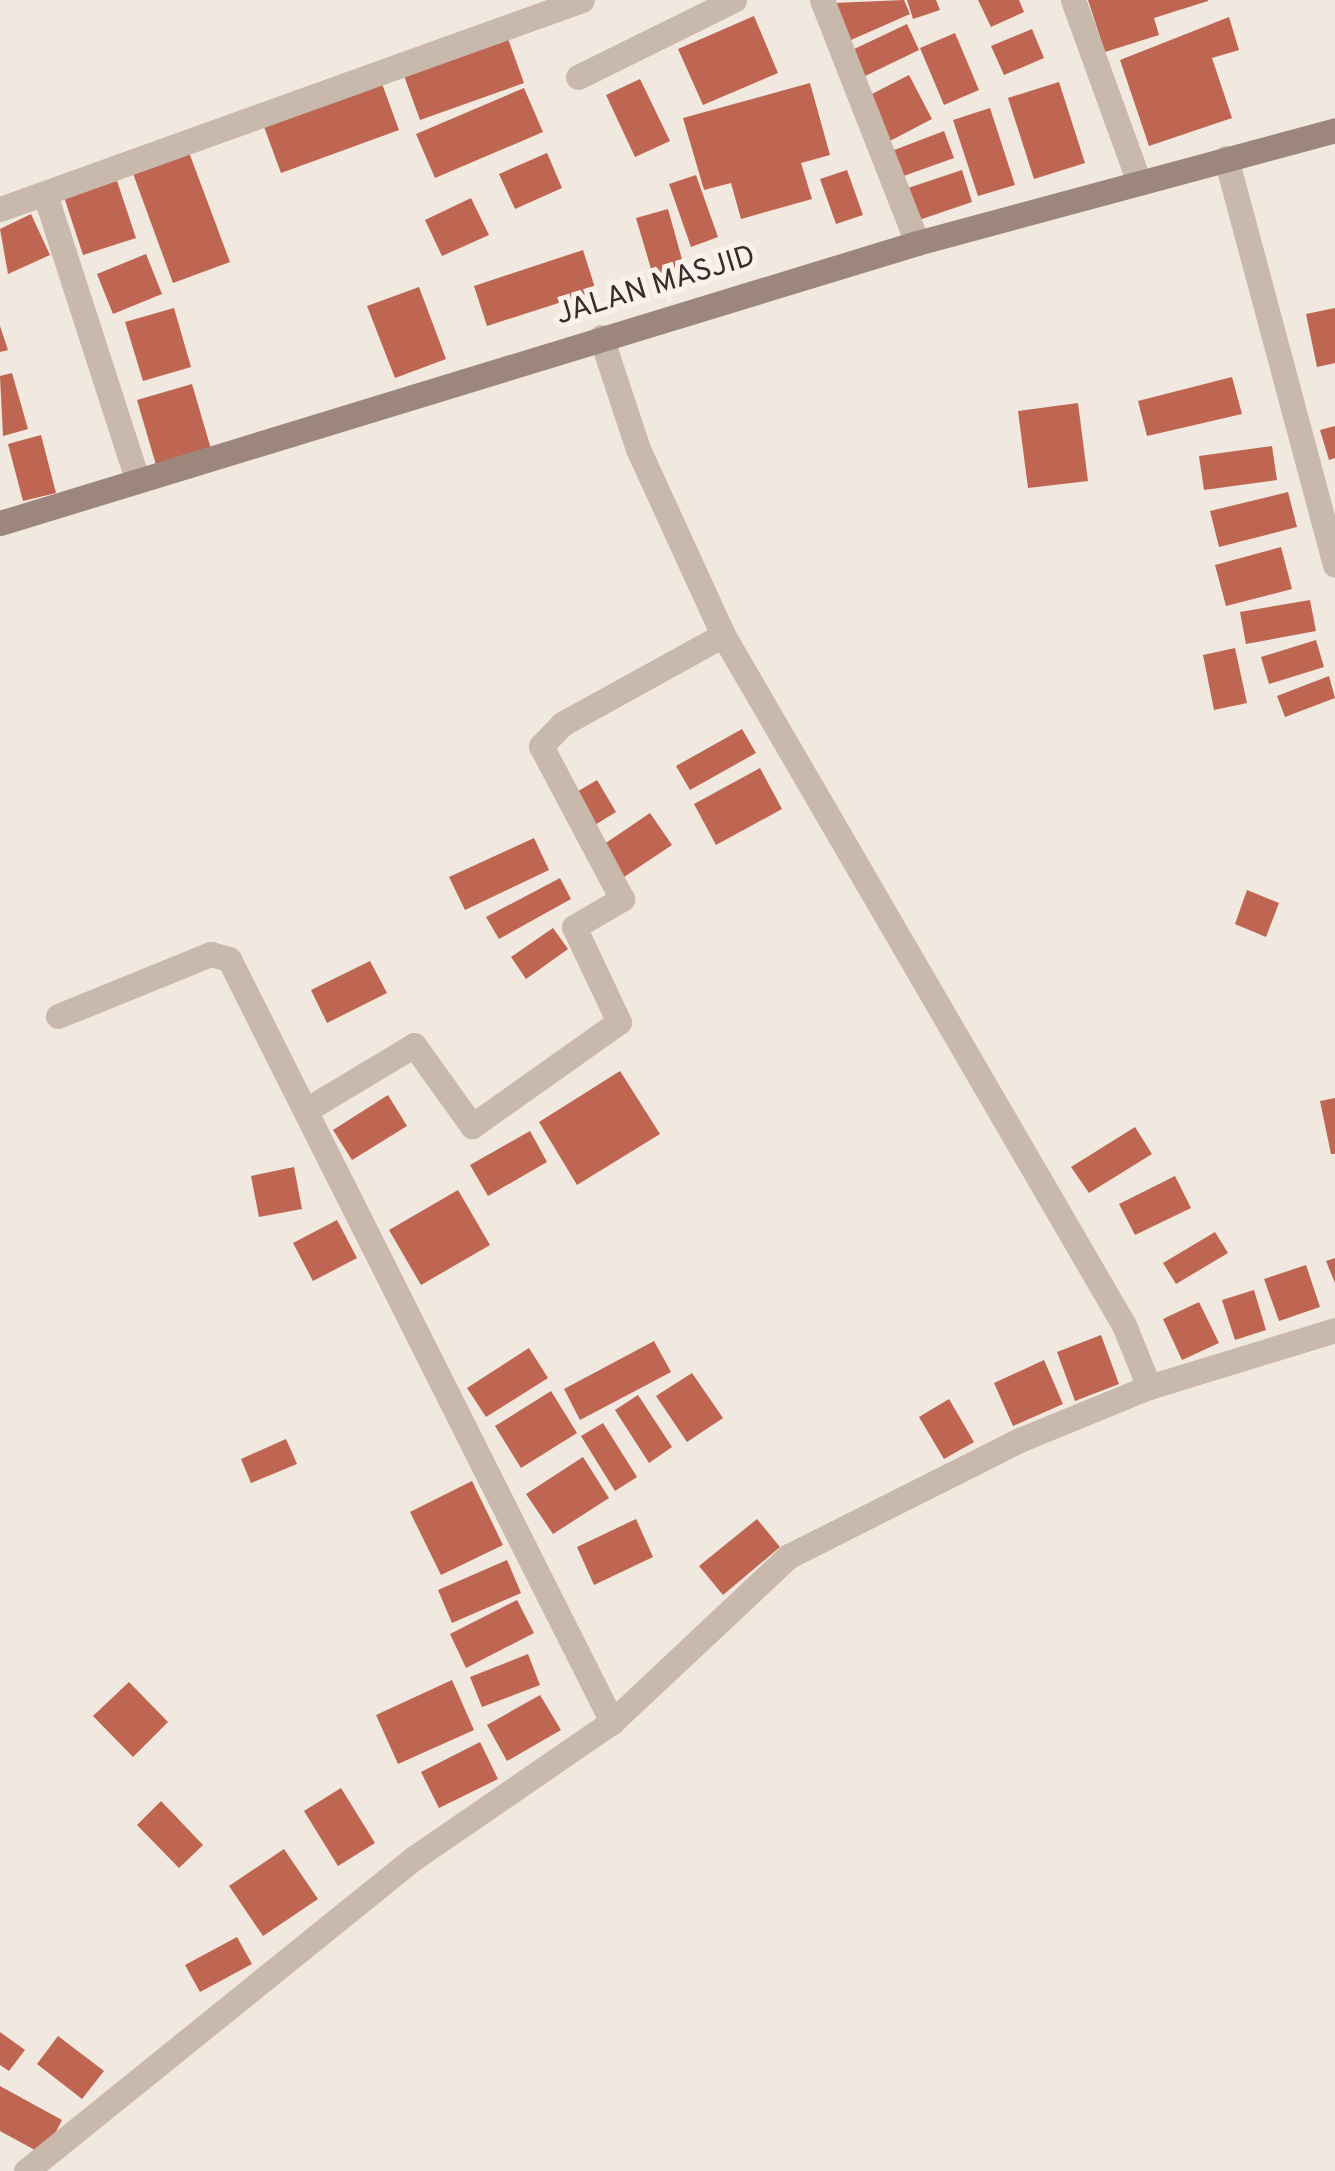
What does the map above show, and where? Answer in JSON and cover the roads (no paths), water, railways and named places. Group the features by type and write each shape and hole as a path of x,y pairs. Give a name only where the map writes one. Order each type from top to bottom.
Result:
{"street":[{"path":"0,210 582,0"},
{"path":"578,77 734,0"},
{"path":"822,0 917,243"},
{"path":"1073,0 1138,180"},
{"name":"JALAN MASJID","path":"0,523 917,243 1138,180 1335,130"},
{"path":"1226,158 1335,565"},
{"path":"44,194 138,478"},
{"path":"601,337 612,382 638,450 722,635 1124,1324 1149,1387"},
{"path":"306,1110 414,1045 472,1126 618,1022 574,928 622,900 542,746 562,724 722,635"},
{"path":"58,1016 223,955 306,1110 612,1722"},
{"path":"26,2171 414,1858 612,1722 790,1556 1149,1387 1335,1330"}]}
